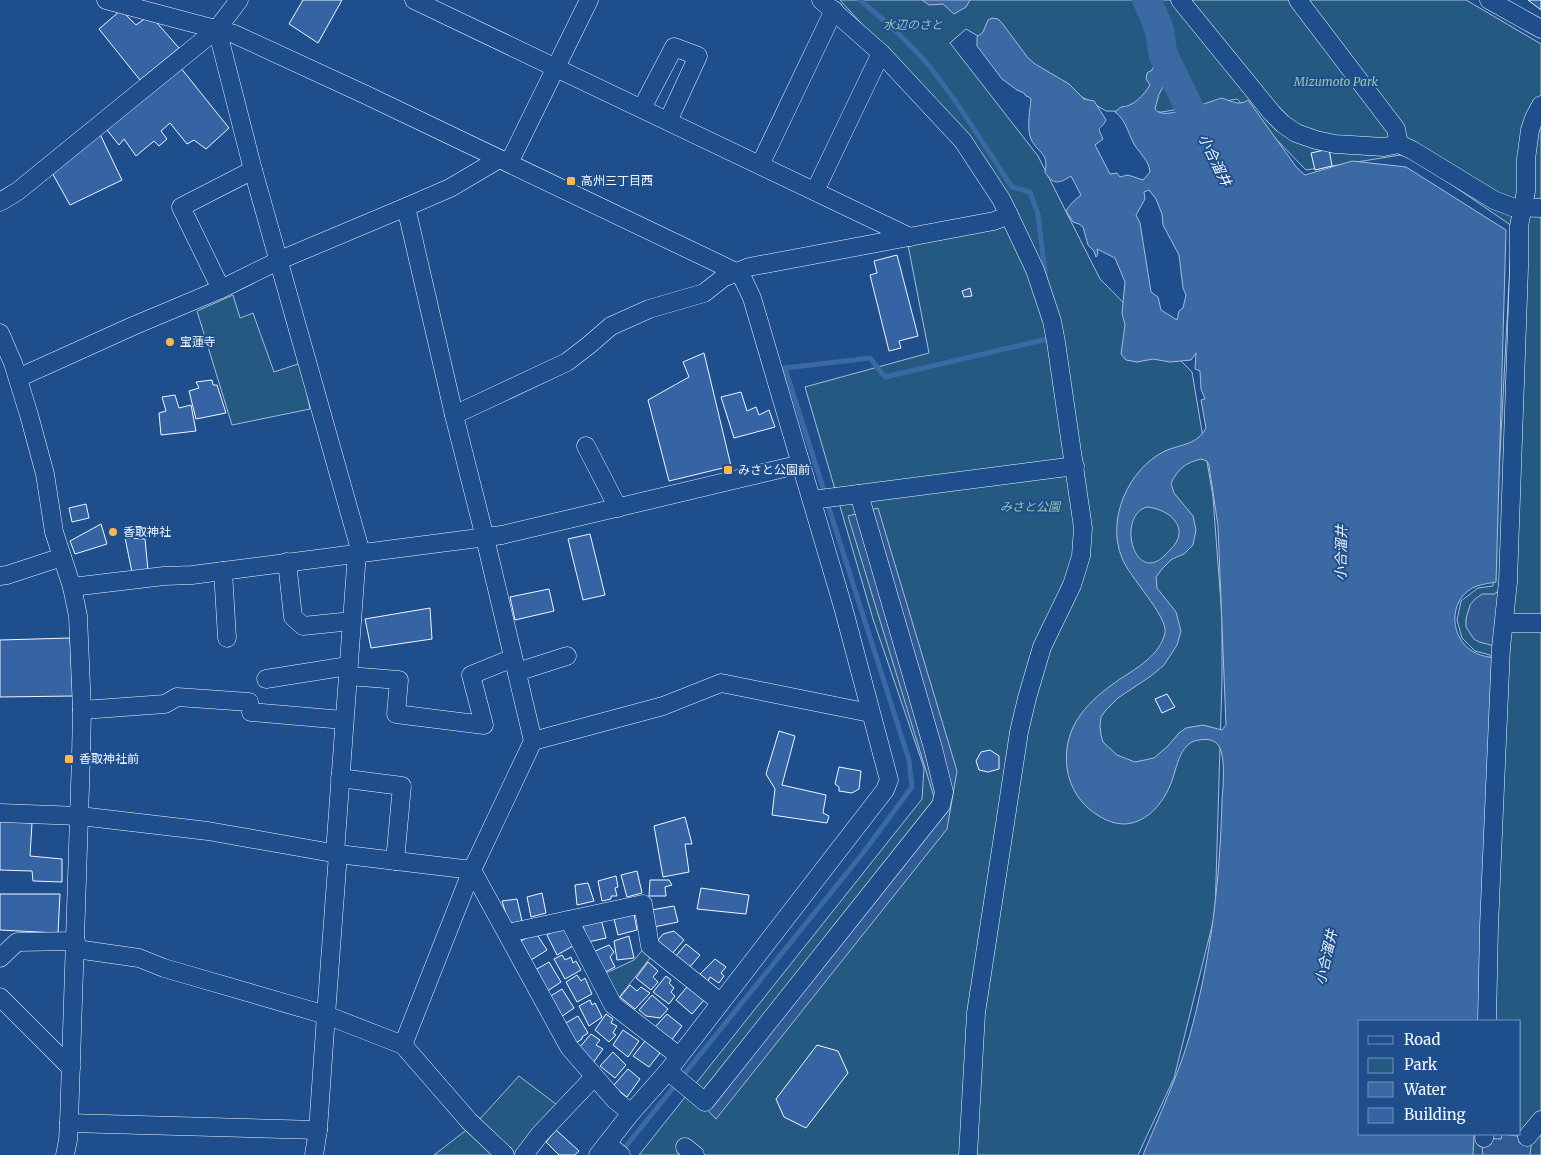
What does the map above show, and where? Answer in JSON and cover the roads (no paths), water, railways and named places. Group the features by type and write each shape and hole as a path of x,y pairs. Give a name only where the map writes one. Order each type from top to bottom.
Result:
{"street":[{"path":"106,0 127,2 234,34 736,272 743,279 752,298 843,607 889,780 886,790 668,1071 631,1113 609,1151"},
{"path":"0,202 18,191 217,30 239,0"},
{"path":"414,0 910,237"},
{"path":"18,378 221,289 280,260 450,188 504,161 557,68 589,0"},
{"path":"1180,0 1272,113 1296,133 1336,144 1384,147 1399,144 1494,200 1512,207 1541,208"},
{"path":"1298,0 1396,129 1399,144"},
{"path":"1489,0 1541,29"},
{"path":"760,165 827,5 881,53 963,141 1001,199 1035,270 1052,321 1083,528 1080,556 1072,585 1042,647 1026,698 1019,732 976,1013 968,1155"},
{"path":"217,30 253,170 280,260 359,553 344,720 326,1015 318,1130 314,1155"},
{"path":"642,108 674,47 698,56 668,120"},
{"path":"815,191 881,53"},
{"path":"1488,1020 1491,888 1501,648 1508,582 1519,226 1526,191 1526,159 1530,130 1541,106"},
{"path":"221,289 181,207 253,170"},
{"path":"403,1045 472,870 533,741 406,207"},
{"path":"454,415 567,362 589,346 611,326 649,308 704,293 723,278 749,267 910,237 1009,216"},
{"path":"0,333 18,378 45,474 54,532 72,587 78,616 82,710 80,816 69,1123 65,1155"},
{"path":"586,446 618,508"},
{"path":"72,587 164,576 192,575 485,538 801,464"},
{"path":"812,500 1075,466"},
{"path":"668,1071 705,1102 941,805 944,792 933,748 859,494"},
{"path":"0,576 62,557"},
{"path":"287,562 293,617 303,626 352,621"},
{"path":"223,571 226,638"},
{"path":"1504,623 1541,623"},
{"path":"266,679 348,671 399,680 396,714 484,725 471,674 568,656"},
{"path":"533,741 663,706 722,683 870,712"},
{"path":"82,710 165,704 177,698 249,702 251,712 344,720"},
{"path":"340,778 402,786 395,861"},
{"path":"0,812 80,816 208,831 336,854 472,870"},
{"path":"472,870 569,1047 594,1077 631,1113"},
{"path":"508,933 643,904 650,946 720,1002"},
{"path":"569,920 613,1005 679,1056"},
{"path":"0,958 17,942 76,945 138,958 164,968 326,1015 403,1045 469,1121 505,1155"},
{"path":"0,997 71,1068"},
{"path":"524,1155 540,1134 594,1077"},
{"path":"1527,1137 1541,1120"},
{"path":"69,1123 318,1130"}],"water":[{"path":"922,0 970,0 966,7 954,14 943,4 929,5"},
{"path":"992,18 998,19 1028,58 1035,64 1069,84 1084,99 1094,101 1106,120 1099,130 1103,139 1095,145 1110,174 1117,173 1120,177 1128,175 1143,180 1150,172 1144,157 1134,144 1119,115 1115,112 1121,107 1134,103 1148,89 1150,85 1146,79 1147,73 1152,70 1155,64 1153,60 1157,54 1166,58 1169,73 1168,79 1159,94 1155,109 1159,112 1182,111 1221,98 1238,103 1248,100 1297,168 1305,175 1352,161 1406,167 1506,230 1496,582 1477,586 1468,591 1461,598 1455,615 1455,624 1462,642 1475,653 1495,658 1479,1020 1358,1020 1358,1135 1474,1135 1473,1155 1143,1155 1189,1038 1209,950 1219,860 1223,760 1219,746 1215,742 1203,739 1192,742 1182,752 1169,788 1157,807 1140,820 1124,824 1104,819 1087,807 1077,796 1068,776 1067,753 1073,727 1088,706 1108,687 1147,660 1162,641 1165,633 1161,617 1122,558 1117,528 1119,512 1131,483 1140,470 1165,451 1193,441 1202,434 1206,428 1201,400 1205,399 1201,389 1200,371 1195,369 1196,353 1191,360 1170,362 1153,359 1137,362 1126,360 1121,354 1125,325 1122,313 1125,282 1115,258 1097,249 1098,254 1096,257 1094,251 1088,245 1083,227 1073,222 1066,211 1081,195 1071,176 1063,181 1056,182 1045,172 1044,156 1032,142 1029,132 1031,99 1002,79 977,46 977,37 983,32 988,20","holes":["1149,190 1156,199 1162,214 1163,225 1179,255 1183,288 1186,295 1183,308 1179,311 1177,320 1161,310 1158,297 1151,292 1140,223 1136,215 1145,199 1144,192","1201,459 1207,461 1209,465 1218,526 1226,725 1222,730 1203,725 1186,728 1154,758 1135,762 1117,755 1103,742 1100,726 1101,717 1118,698 1164,665 1177,645 1181,631 1176,612 1157,588 1156,577 1172,559 1184,554 1193,545 1196,530 1193,516 1174,493 1171,483 1183,467","1147,507 1170,516 1175,521 1179,535 1176,542 1163,557 1155,562 1146,563 1139,558 1134,550 1131,530 1133,520 1139,512"]}],"waterway":[{"path":"860,0 913,48 929,66 962,110 1012,187 1030,192 1038,214 1046,281"},
{"name":"小合溜井","path":"1147,0 1159,28 1163,54 1206,142"},
{"path":"825,494 785,368 870,358 885,377 1052,338"},
{"path":"622,1151 863,853 912,787 909,760 827,502"}],"place":[{"name":"高州三丁目西","path":"571,181"},
{"name":"宝蓮寺","path":"170,342"},
{"name":"みさと公園前","path":"728,470"},
{"name":"香取神社","path":"113,532"},
{"name":"香取神社前","path":"69,759"}],"park label":[{"name":"水辺のさと","path":"913,25"},
{"name":"Mizumoto Park","path":"1336,82"},
{"name":"みさと公園","path":"1030,507"}]}
